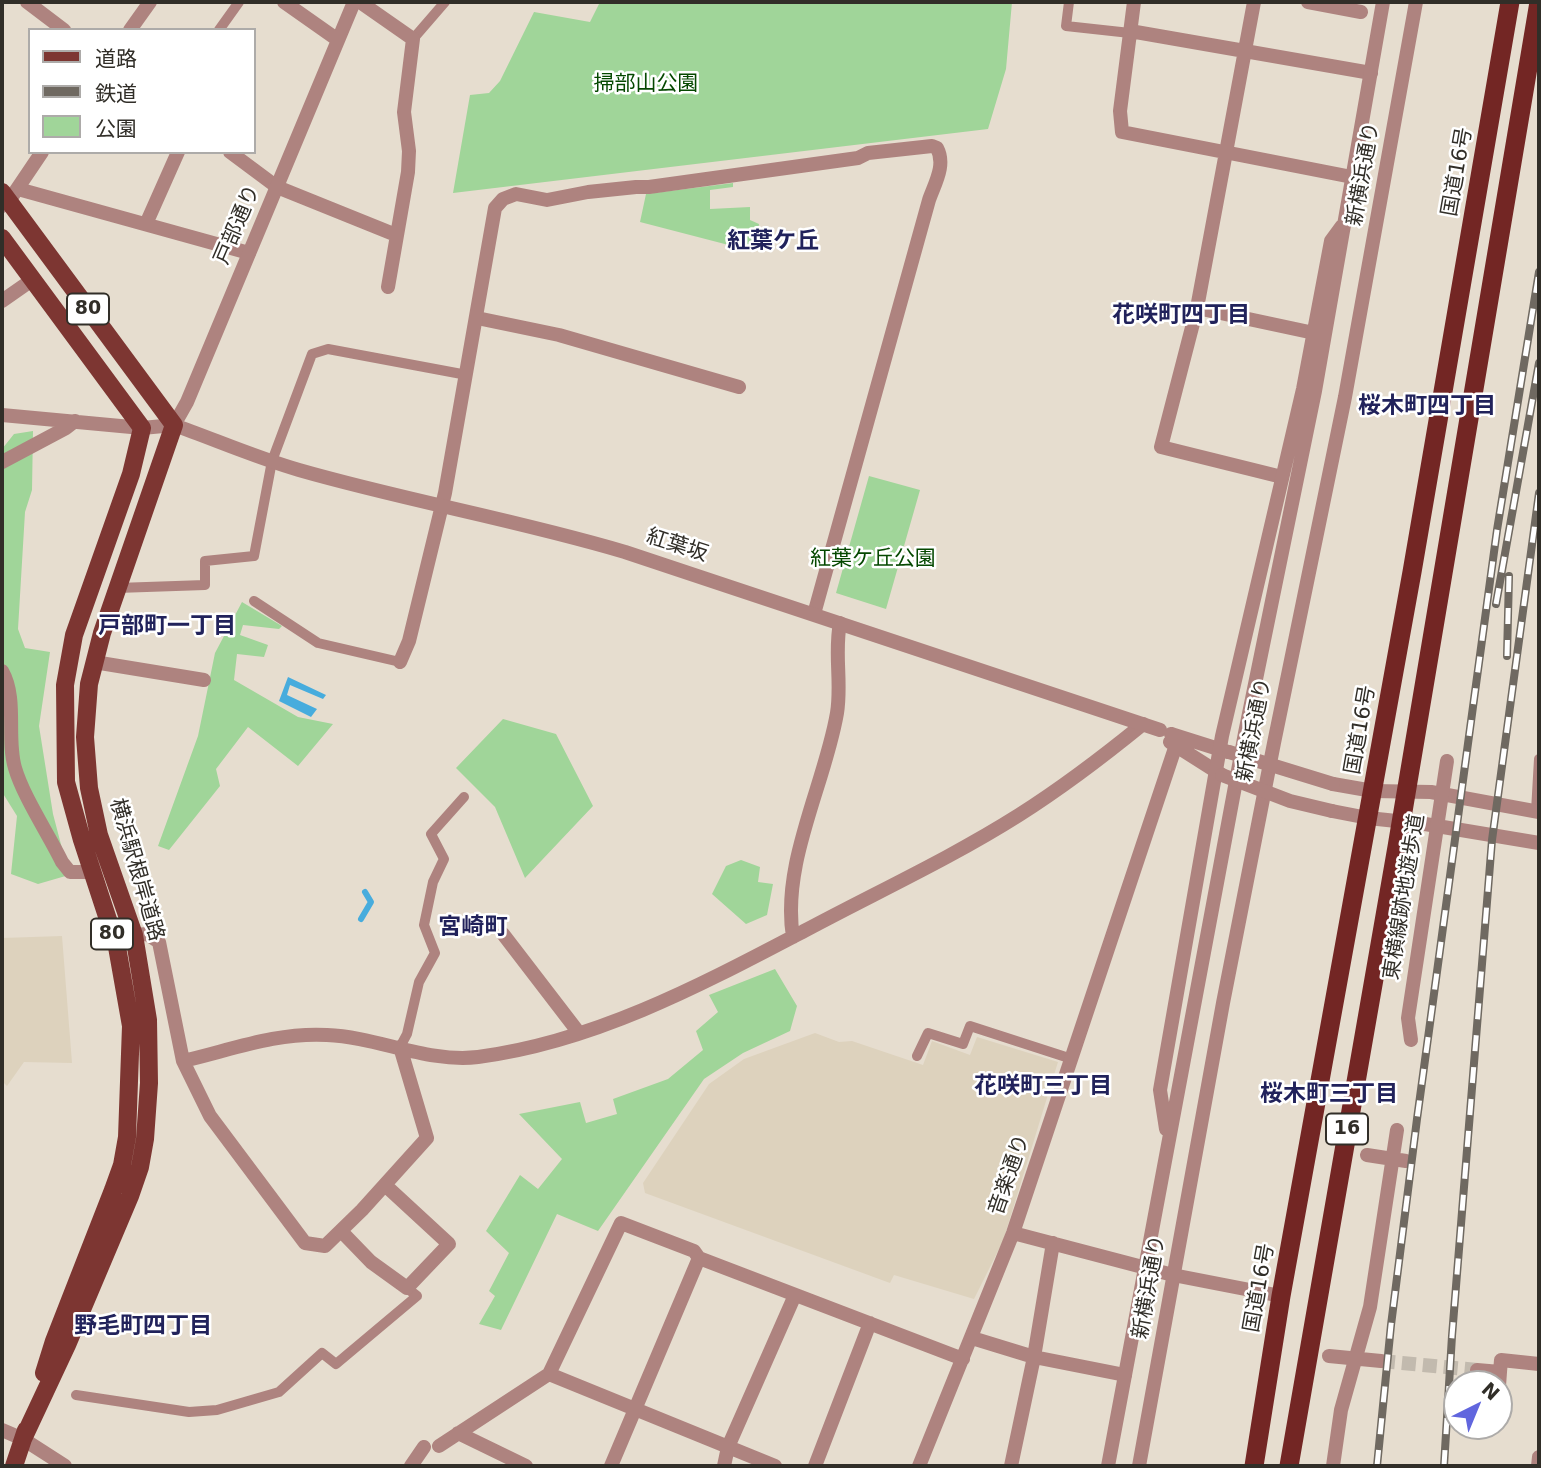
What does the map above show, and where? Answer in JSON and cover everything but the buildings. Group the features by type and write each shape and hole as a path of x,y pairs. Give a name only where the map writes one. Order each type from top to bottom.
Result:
{"highway":[{"name":"国道16号","path":"1254,1466 1281,1296 1373,791 1510,2"},
{"name":"16","path":"1289,1466 1539,2"}],"main road":[{"name":"80","path":"7,197 174,425"},
{"name":"80","path":"2,238 142,428"},
{"name":"横浜駅根岸道路","path":"23,1439 67,1345 140,1167 145,1139 149,1083 148,1020 134,935 99,835 89,788 85,737 89,684 94,662 174,425"},
{"name":"横浜駅根岸道路","path":"14,1466 54,1341 122,1165 127,1137 131,1026 117,947 66,782 65,685 74,635 131,474 142,428"}],"street":[{"path":"131,28 150,2"},
{"path":"284,2 338,40"},
{"name":"戸部通り","path":"174,425 187,402 354,2"},
{"path":"360,2 413,39 404,112 409,152 408,172 388,287"},
{"path":"1134,2 1120,111 1122,132 1352,177"},
{"path":"1254,2 1197,308 1161,447 1282,477"},
{"path":"1308,2 1361,12"},
{"name":"新横浜通り","path":"1108,1466 1245,733 1315,391 1383,2"},
{"name":"新横浜通り","path":"1139,1466 1273,743 1345,397 1416,2"},
{"path":"30,3 61,28"},
{"path":"1130,32 1371,73"},
{"path":"400,662 409,641 443,507 495,208 503,199 516,194 547,200 588,192 649,187 858,158 868,153 932,146 937,148 941,156 940,170 929,200 814,614"},
{"path":"40,154 7,197 146,224 249,253"},
{"path":"146,224 177,154"},
{"path":"233,154 277,187 396,235"},
{"path":"1167,1141 1160,1090 1219,773 1314,333 1331,241 1345,222"},
{"path":"2,301 32,280"},
{"path":"1197,308 1314,333"},
{"path":"477,318 559,335 739,387"},
{"path":"2,415 142,428 174,425"},
{"path":"2,462 75,421"},
{"name":"紅葉坂","path":"174,425 298,470 572,536 1143,724 1169,737"},
{"path":"793,937 791,904 801,841 836,716 840,689 837,637 840,623"},
{"path":"94,662 204,680"},
{"path":"2,671 8,694 10,736 16,771 62,862 70,872 92,872"},
{"path":"183,1060 292,1035 328,1035 448,1058 476,1057 532,1048 579,1033 682,995 1020,815 1143,724"},
{"path":"1169,737 1351,789 1430,792 1538,811"},
{"path":"1169,737 1219,773 1290,801 1368,818 1539,843"},
{"name":"音楽通り","path":"919,1466 1013,1233 1072,1059 1169,737"},
{"name":"東横線跡地遊歩道","path":"1411,1040 1408,1018 1445,761"},
{"path":"134,935 147,934 159,942 183,1060 210,1116 305,1242 325,1246 427,1138 400,1047"},
{"path":"503,934 579,1033"},
{"path":"1334,1466 1341,1410 1370,1307 1400,1160 1397,1130"},
{"path":"1367,1155 1400,1160"},
{"path":"341,1231 371,1262 407,1288 449,1244 385,1185"},
{"path":"439,1446 549,1374 621,1223 694,1251 699,1258 963,1359"},
{"path":"1013,1233 1173,1275 1281,1296"},
{"path":"1011,1466 1034,1357 1053,1243"},
{"path":"611,1466 699,1258"},
{"path":"724,1466 728,1447 795,1295"},
{"path":"815,1466 870,1323"},
{"path":"972,1338 1034,1357 1125,1375"},
{"path":"1329,1356 1381,1361"},
{"path":"1500,1370 1501,1360 1539,1364"},
{"path":"549,1374 775,1466"},
{"path":"2,1430 23,1439 65,1466"},
{"path":"458,1433 526,1466"},
{"path":"411,1466 424,1447"},
{"path":"1538,1466 1539,1457"}],"lane":[{"path":"220,28 239,2"},
{"path":"413,39 445,2"},
{"path":"1069,2 1066,26 1130,32"},
{"path":"117,588 205,585 205,561 254,556 272,461 312,354 328,349 467,376"},
{"path":"254,601 318,643 400,662"},
{"path":"1538,811 1539,759"},
{"path":"400,1047 407,1034 419,982 435,953 424,925 428,901 444,859 431,834 464,797"},
{"path":"917,1056 928,1033 963,1044 970,1026 1072,1059"},
{"path":"76,1395 189,1412 217,1410 264,1397 279,1392 323,1353 335,1364 417,1296 407,1288"}],"shaded area":[{"path":"62,936 72,1063 24,1062 7,1086 2,1081 2,938"},
{"path":"815,1033 839,1042 852,1041 923,1065 932,1041 970,1055 977,1037 1058,1062 1003,1241 974,1299 894,1275 890,1283 645,1193 643,1183 709,1084 744,1059"}],"green space":[{"name":"掃部山公園","path":"600,2 1012,2 1006,69 988,129 453,193 470,95 489,93 500,81 534,12 590,22"},
{"path":"733,183 733,187 710,190 710,209 750,207 750,220 759,224 757,239 744,249 640,222 646,194"},
{"path":"33,431 32,490 25,512 18,629 25,648 50,652 39,726 53,814 69,875 38,884 11,874 17,816 2,792 2,449 14,434"},
{"name":"紅葉ケ丘公園","path":"869,476 920,490 886,609 836,593"},
{"path":"242,602 282,626 279,629 243,625 240,635 268,645 264,657 237,654 234,680 298,717 333,724 298,766 248,727 216,769 220,786 169,850 158,846 198,736 215,653"},
{"path":"503,719 556,734 593,806 525,878 495,807 456,768"},
{"path":"741,860 760,867 758,882 773,884 767,915 746,924 712,894 726,866"},
{"path":"775,969 797,1006 790,1031 743,1053 704,1079 598,1231 557,1214 501,1330 479,1324 495,1296 489,1291 509,1253 486,1231 520,1175 538,1189 562,1159 519,1114 580,1102 586,1123 617,1114 613,1099 668,1079 703,1050 696,1031 718,1012 709,995"}],"water":[{"path":"288,677 326,695 323,699 290,685 287,695 317,709 311,717 279,701"}],"waterway":[{"path":"361,919 371,902 365,892"}],"tunnel":[{"path":"1381,1361 1477,1370"}],"railway":[{"path":"1377,1466 1391,1325 1417,1119 1497,530 1539,272"},
{"path":"1496,604 1539,363"},
{"path":"1444,1466 1492,840 1539,493"},
{"path":"1507,656 1509,576"}],"district":[{"name":"紅葉ケ丘","path":"773,242"},
{"name":"花咲町四丁目","path":"1181,316"},
{"name":"桜木町四丁目","path":"1427,407"},
{"name":"戸部町一丁目","path":"167,627"},
{"name":"宮崎町","path":"473,928"},
{"name":"花咲町三丁目","path":"1043,1087"},
{"name":"桜木町三丁目","path":"1329,1095"},
{"name":"野毛町四丁目","path":"143,1327"}]}
